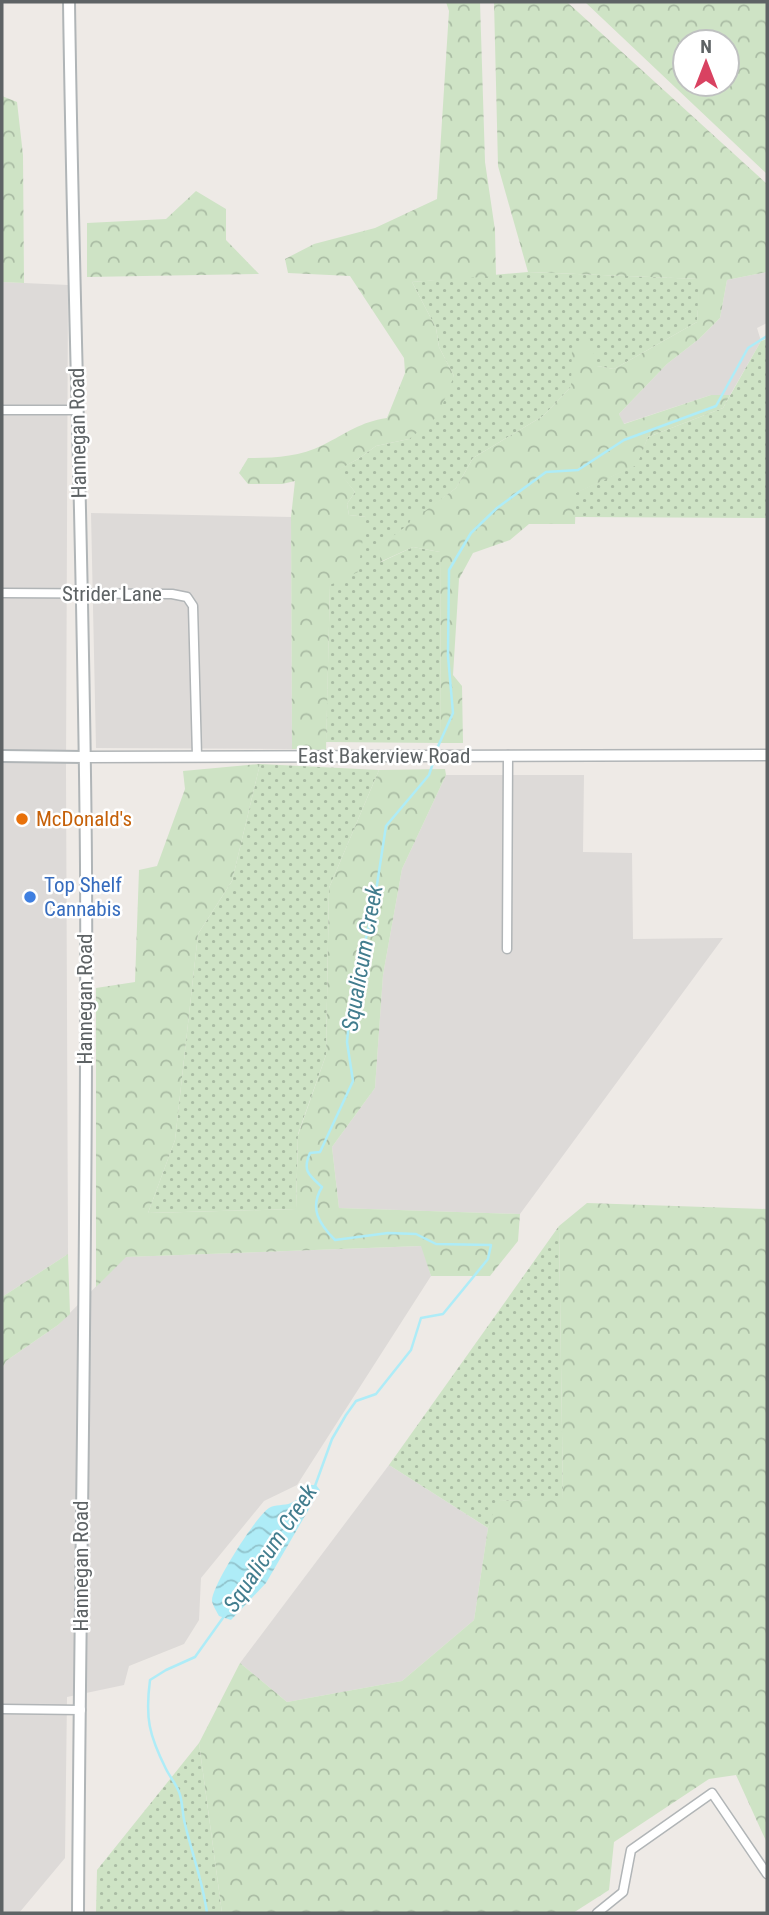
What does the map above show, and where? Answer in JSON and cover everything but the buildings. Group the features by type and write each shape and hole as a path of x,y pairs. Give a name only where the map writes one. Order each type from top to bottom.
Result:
{"main road":[{"name":"Hannegan Road","path":"69,2 85,757 82,1710 78,1913"},
{"name":"East Bakerview Road","path":"2,756 85,757"}],"street":[{"path":"2,410 78,410"},
{"name":"Strider Lane","path":"2,593 173,594 187,597 191,601 197,756"},
{"path":"507,949 508,755"},
{"name":"East Bakerview Road","path":"85,757 767,755"},
{"path":"2,1709 82,1710"},
{"path":"597,1913 623,1892 632,1850 712,1793 767,1874"}],"shaded area":[{"path":"767,272 767,323 757,328 761,341 730,395 711,395 623,424 619,414 667,364 720,318 727,280"},
{"path":"2,282 68,285 68,1254 2,1297"},
{"path":"91,513 291,517 292,749 96,748"},
{"path":"446,775 584,775 583,852 632,853 633,939 723,938 520,1214 339,1208 332,1147 375,1088 383,975 402,869"},
{"path":"422,1246 431,1276 297,1485 264,1501 201,1578 199,1620 184,1644 129,1666 124,1685 67,1697 65,1858 19,1913 2,1913 2,1369 6,1361 58,1325 125,1257"},
{"path":"389,1465 488,1528 474,1620 402,1681 287,1702 240,1663"}],"green space":[{"path":"446,2 480,2 485,162 495,230 496,276 412,282 436,328 439,347 454,376 438,416 409,439 376,446 338,470 355,492 347,504 349,515 366,517 358,572 330,585 326,750 292,749 291,517 295,481 282,484 248,484 239,473 248,458 305,452 361,425 387,418 405,373 404,358 350,276 288,273 285,259 314,244 375,228 437,199 449,11"},
{"path":"494,2 567,2 767,184 767,272 727,280 720,318 667,364 619,414 624,424 711,395 730,395 723,408 648,437 637,465 576,493 575,524 529,524 510,540 473,553 459,579 453,675 462,686 463,743 441,743 440,552 413,547 380,562 380,546 409,524 413,512 425,511 456,488 473,458 543,416 571,387 572,348 589,338 597,366 614,369 697,322 699,279 528,272 498,166"},
{"path":"585,2 767,2 767,174 687,98 741,98 741,28 671,28 671,83"},
{"path":"2,96 17,102 23,155 24,283 2,282"},
{"path":"196,191 226,209 226,240 259,274 87,277 87,223 166,219"},
{"path":"528,272 700,279 697,322 614,369 597,366 571,387 543,416 473,458 456,488 381,546 381,562 413,547 440,552 441,743 326,742 330,585 366,517 349,515 347,504 355,492 337,470 376,446 409,439 454,376 439,347 436,328 412,282"},
{"path":"767,339 767,518 575,517 575,493 636,465 648,437 723,408 761,341"},
{"path":"260,764 379,770 329,888 326,1055 298,1134 296,1209 148,1213 175,1140 198,934 232,881"},
{"path":"260,764 232,881 198,934 175,1140 148,1213 296,1209 298,1135 326,1055 329,888 379,770 445,769 446,775 402,869 383,975 375,1088 332,1147 339,1208 520,1214 518,1241 490,1276 431,1276 421,1246 126,1257 96,1287 96,988 135,982 139,870 157,866 185,789 183,771"},
{"path":"587,1203 767,1209 767,1843 736,1775 709,1779 614,1842 609,1890 573,1913 222,1913 199,1743 240,1663 287,1702 402,1681 474,1620 488,1528 497,1501 563,1499 559,1226"},
{"path":"559,1226 563,1500 498,1501 488,1528 389,1465"},
{"path":"68,1254 70,1314 6,1361 2,1369 2,1297"},
{"path":"199,1743 222,1913 96,1913 97,1870"}],"water":[{"path":"310,1485 316,1485 320,1490 266,1583 231,1620 219,1616 212,1601 214,1593 245,1537 269,1508 294,1501"}],"waterway":[{"name":"Squalicum Creek","path":"435,753 453,713 448,656 449,570 471,533 497,508 546,472 578,470 624,440 716,406 748,348 767,336"},
{"name":"Squalicum Creek","path":"315,1486 332,1439 356,1401 376,1394 411,1350 421,1318 443,1314 488,1259 491,1245 436,1244 416,1234 388,1233 335,1240 320,1222 316,1202 322,1187 310,1176 307,1169 310,1153 320,1152 353,1081 347,1042 351,1001 374,904 386,826 429,775 434,760"},
{"name":"Squalicum Creek","path":"207,1913 180,1796 152,1736 148,1716 149,1693 150,1680 195,1657 225,1615"}],"place":[{"name":"McDonald's","path":"22,819"},
{"name":"Top Shelf Cannabis","path":"30,897"}]}
